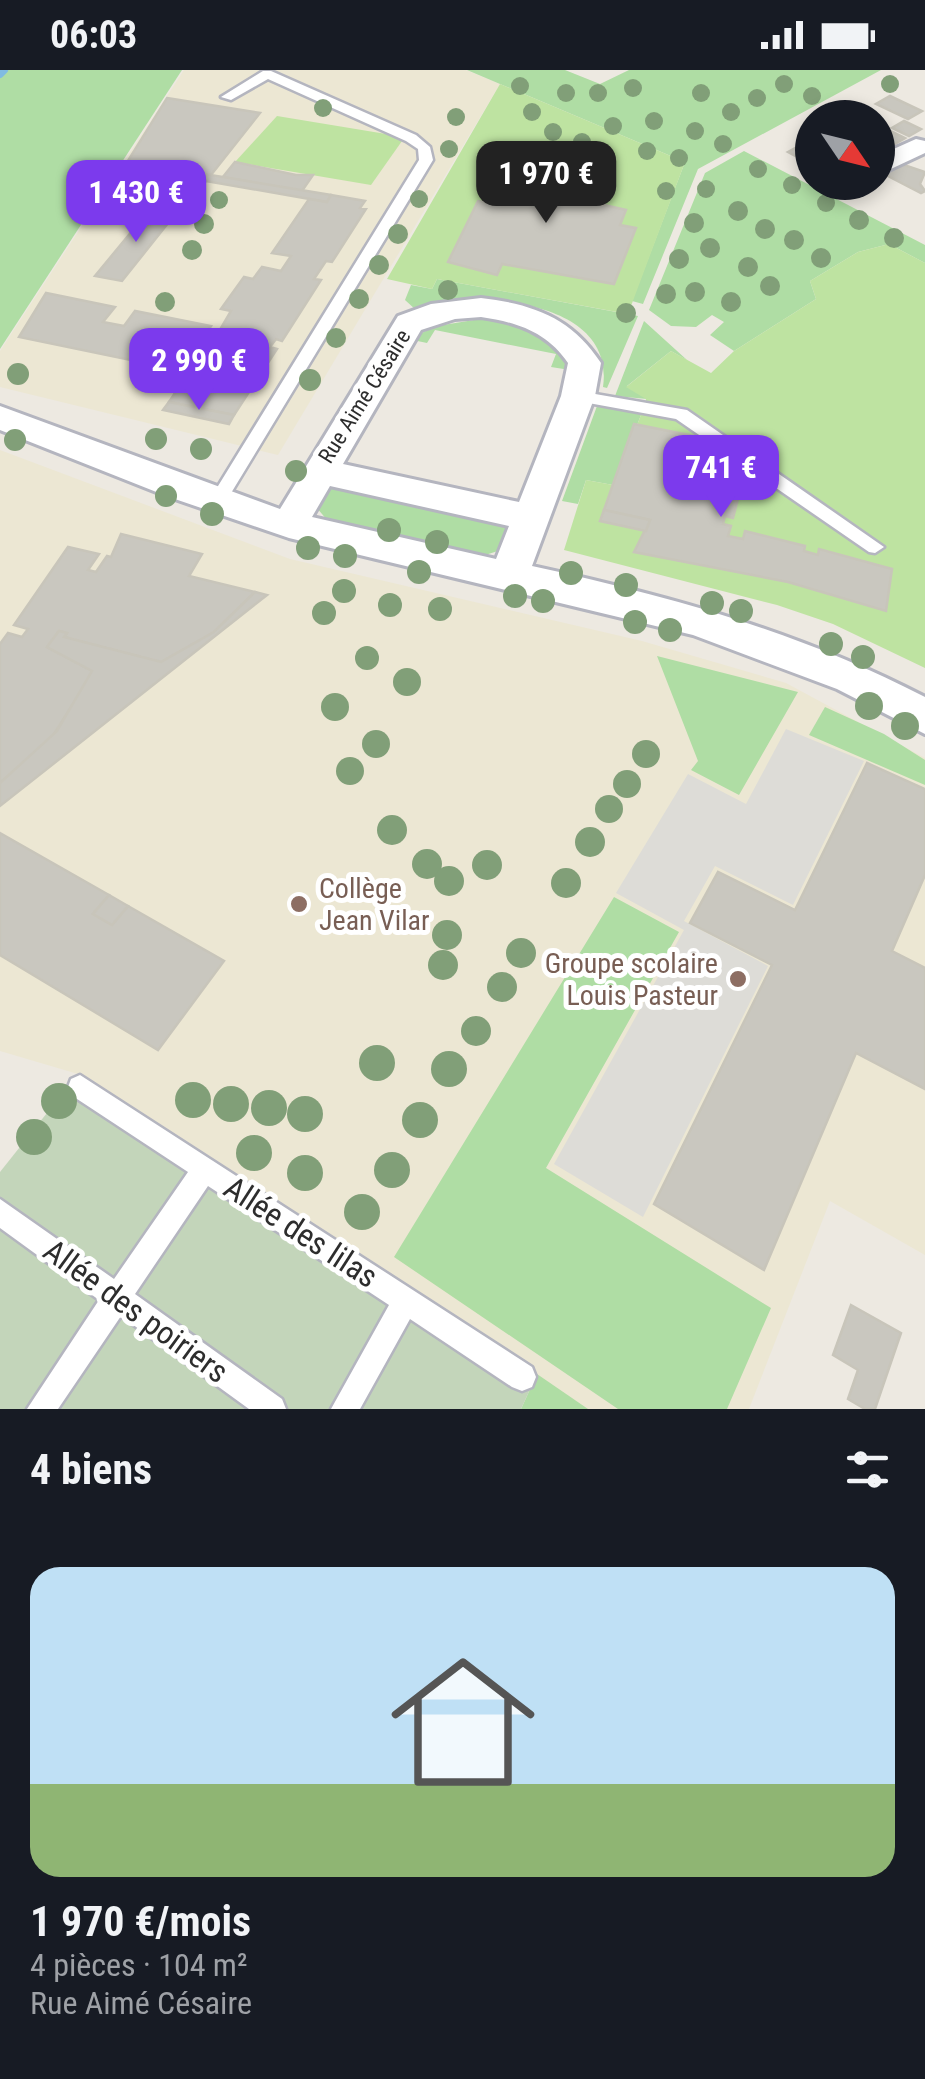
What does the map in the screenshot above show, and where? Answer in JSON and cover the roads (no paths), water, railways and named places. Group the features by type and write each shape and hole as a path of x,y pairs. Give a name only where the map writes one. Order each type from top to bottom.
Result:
{"street":[{"path":"895,159 922,147"},
{"name":"Rue Aimé Césaire","path":"289,525 400,330 420,316 478,309 546,324 564,333 585,364 578,396 509,575"},
{"path":"0,417 289,525 712,623 766,640 862,681 925,717"},
{"name":"Rue Aimé Césaire","path":"318,472 531,518"}],"lane":[{"path":"219,499 426,160 424,148 412,138 267,74 227,98"},
{"path":"578,396 681,414 875,546"},
{"name":"Allée des lilas","path":"80,1087 522,1377"},
{"path":"40,1409 205,1169"},
{"name":"Allée des poiriers","path":"0,1212 272,1409"},
{"path":"345,1409 406,1301"}],"waterway":[{"path":"0,74 4,70"}],"place":[{"name":"Collège Jean Vilar","path":"299,904"},
{"name":"Groupe scolaire Louis Pasteur","path":"738,979"}]}
